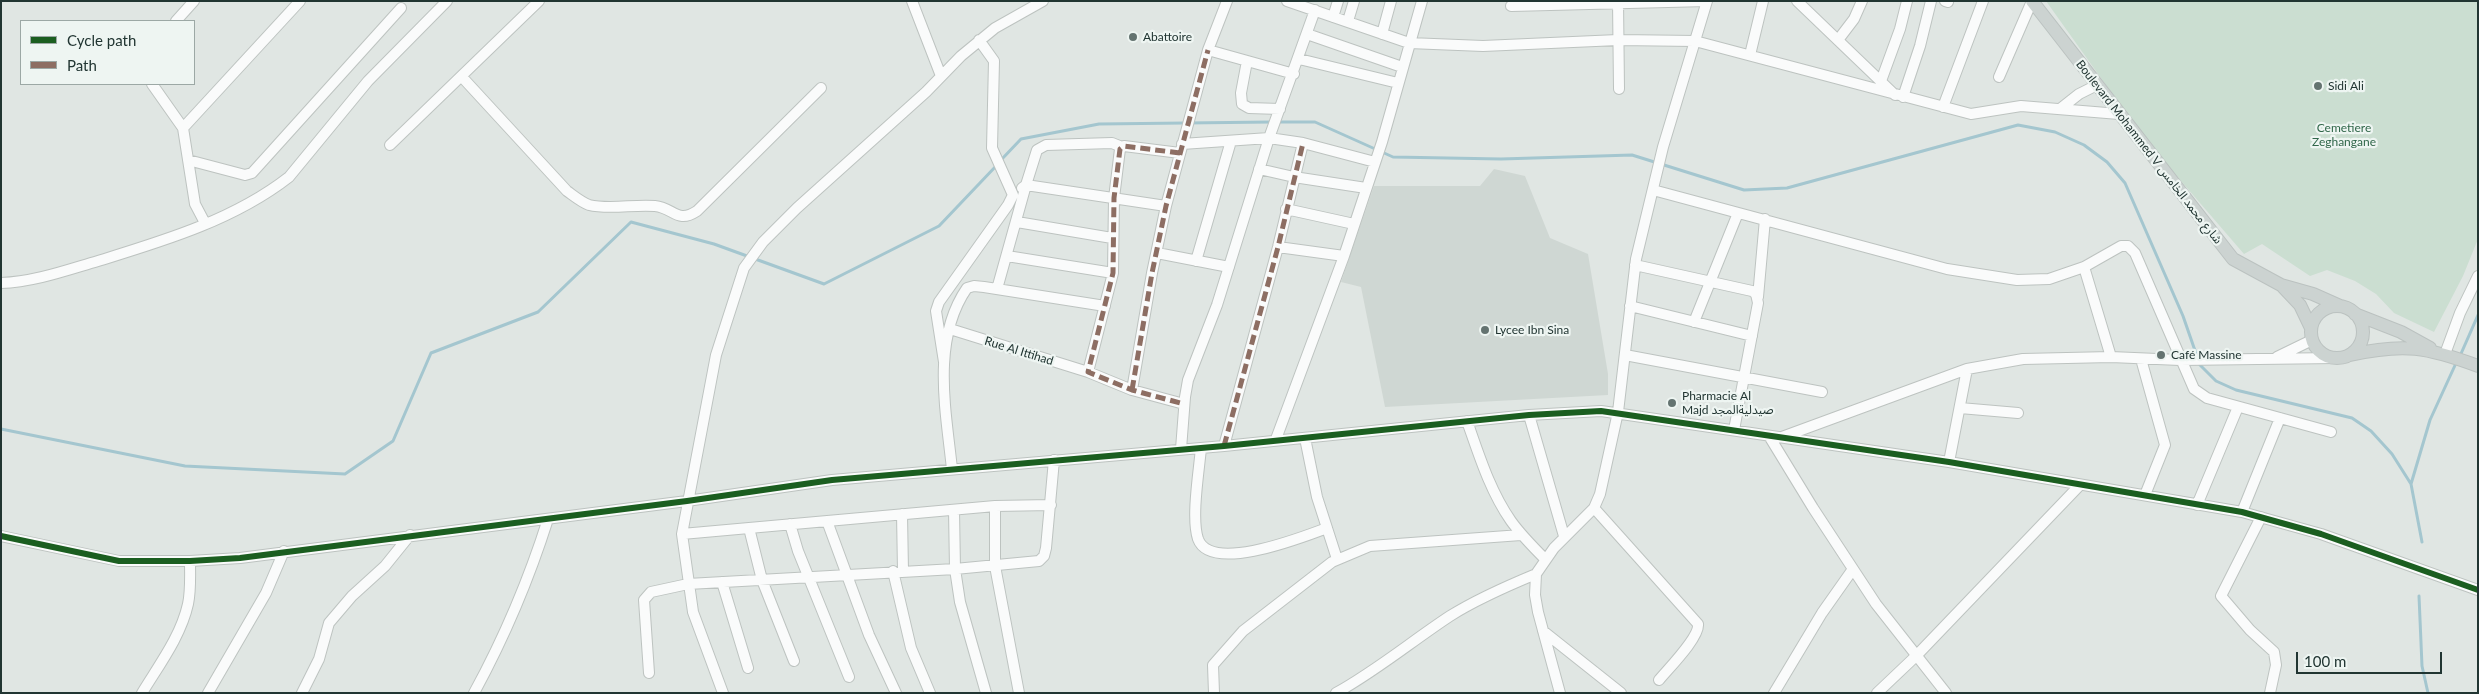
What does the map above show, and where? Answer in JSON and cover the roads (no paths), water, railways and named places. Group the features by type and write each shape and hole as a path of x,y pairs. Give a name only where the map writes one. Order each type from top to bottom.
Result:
{"main road":[{"name":"Boulevard Mohammed V شارع محمد الخامس","path":"2032,1 2233,259 2281,285 2323,298 2340,306"},
{"name":"Boulevard Mohammed V شارع محمد الخامس","path":"2281,285 2300,304 2311,334"},
{"path":"2432,350 2394,347 2336,358 2321,353 2311,334 2321,311 2340,306 2401,332 2432,350 2478,366"},
{"path":"2350,355 2360,343 2363,335 2362,328 2355,314"}],"street":[{"path":"177,20 194,1"},
{"path":"183,128 300,1"},
{"path":"1,283 16,282 71,269 143,247 205,223 266,194 289,177 368,81 447,1"},
{"path":"390,145 539,1"},
{"path":"912,1 940,76"},
{"path":"724,693 693,612 682,534 716,355 744,268 763,242 796,208 979,40 1030,3 1043,1"},
{"path":"1132,390 1166,206 1208,50 1227,1"},
{"path":"1287,1 1408,42 1483,46 1618,40 1695,41 1972,114 2012,107 2119,114"},
{"path":"1333,17 1338,1"},
{"path":"1348,21 1354,1"},
{"path":"1382,34 1391,1"},
{"path":"1276,439 1344,256 1382,142 1408,42 1422,1"},
{"path":"1512,6 1707,1 1661,154 1635,265 1618,412 1600,494 1594,508 1564,536 1545,559 1536,574 1535,595 1560,693"},
{"path":"1750,56 1763,1"},
{"path":"1797,1 1881,81 1900,96"},
{"path":"1838,40 1854,19 1862,1"},
{"path":"1881,81 1900,28 1907,1"},
{"path":"1900,96 1920,46 1931,1"},
{"path":"1944,107 1983,1"},
{"path":"1999,77 2032,1"},
{"path":"1618,2 1619,89"},
{"path":"188,160 246,175 252,173 401,8"},
{"path":"1181,449 1184,404 1188,380 1202,349 1270,137 1294,74 1315,10"},
{"path":"1307,34 1402,67"},
{"path":"979,40 994,61 992,148 1013,195"},
{"path":"1208,50 1294,74"},
{"path":"1298,59 1398,83"},
{"path":"1247,61 1241,93 1242,104 1249,108 1279,113"},
{"path":"462,77 567,191 582,202 592,206 657,206 680,216 688,216 697,210 821,88"},
{"path":"153,85 183,128 195,204 205,223"},
{"path":"2060,109 2079,94 2097,85"},
{"path":"997,289 1036,154 1046,145 1112,143 1122,147 1181,148 1270,137 1302,143 1375,162"},
{"path":"1196,261 1231,141"},
{"path":"1224,446 1278,247 1302,143"},
{"path":"1088,372 1113,273 1114,198 1120,150 1122,147"},
{"path":"1260,168 1294,177 1366,188"},
{"path":"952,469 944,362 936,311 939,302 1008,205 1013,195 1026,185 1166,206"},
{"path":"1653,190 1947,269 1985,276 2040,280 2084,267 2121,246 2130,248 2135,253 2198,394 2238,407 2331,432"},
{"path":"1286,209 1354,224"},
{"path":"1694,322 1738,213"},
{"path":"1734,430 1745,379 1758,297 1764,219"},
{"path":"1017,222 1112,238"},
{"path":"1278,247 1344,256"},
{"path":"1157,253 1229,267"},
{"path":"1007,256 1113,273"},
{"path":"1635,265 1752,291 1758,297"},
{"path":"2084,267 2111,357"},
{"path":"2451,356 2460,313 2478,276"},
{"path":"944,362 950,329 958,304 967,288 974,286 1105,306"},
{"path":"1630,306 1752,336"},
{"name":"Rue Al Ittihad","path":"950,329 1088,372 1132,390 1184,404"},
{"path":"2269,360 2311,334"},
{"path":"1625,355 1822,392"},
{"path":"1782,438 1967,369 2023,359 2111,357 2182,360 2269,360 2336,358"},
{"path":"2141,359 2165,445 2145,495"},
{"path":"1949,462 1967,369"},
{"path":"2197,506 2238,407"},
{"path":"1960,408 2018,413"},
{"path":"1,536 119,561 190,561 240,558 410,535 548,520 832,480 1224,446 1276,439 1305,438 1528,415 1618,412 1949,462 2078,486 2145,495 2197,506 2242,512 2322,534 2478,590"},
{"path":"1528,415 1564,536"},
{"path":"2242,512 2280,418"},
{"path":"1467,422 1489,482 1507,515 1521,535 1545,559"},
{"path":"1769,436 1853,569 1916,656 1946,693"},
{"path":"1305,438 1317,498 1337,559"},
{"path":"1201,448 1195,520 1202,546 1218,552 1256,551 1283,544 1327,528"},
{"path":"650,673 644,600 647,594 688,584 955,569 1033,562 1043,558 1051,505 1054,460"},
{"path":"1877,693 1916,656 2078,486"},
{"path":"682,534 995,506 1051,505"},
{"path":"995,506 995,566 1019,693"},
{"path":"1594,508 1698,624 1698,630 1692,639 1658,680"},
{"path":"954,510 955,569 965,623 986,693"},
{"path":"902,514 898,571 911,648 930,693"},
{"path":"2261,517 2221,596 2250,630 2274,652 2276,665 2270,693"},
{"path":"474,693 508,625 536,558 548,520"},
{"path":"827,521 869,635 896,693"},
{"path":"790,524 808,576 849,677"},
{"path":"749,528 762,580 794,661"},
{"path":"302,693 319,659 329,623 352,596 385,566 410,535"},
{"path":"1214,693 1213,665 1236,637 1337,559 1370,546 1521,535"},
{"path":"208,693 266,593 284,552"},
{"path":"142,693 168,650 184,616 188,602 190,561"},
{"path":"1774,693 1822,613 1853,569"},
{"path":"1336,693 1357,681 1451,616 1493,593 1536,574"},
{"path":"722,582 748,668"},
{"path":"1544,631 1621,693"}],"waterway":[{"path":"1001,160 1021,139 1099,124 1272,122"},
{"path":"1278,122 1315,122 1393,157 1501,159 1632,155 1744,190 1787,188 2018,125 2055,132 2084,145 2107,162 2125,183 2183,316 2200,365 2216,381 2236,390 2352,418 2371,431 2392,454 2411,484 2422,542"},
{"path":"1,429 185,466 345,474 393,441 431,353 538,312 631,222 714,244 824,284 939,226 997,165"},
{"path":"2460,356 2478,315"},
{"path":"2411,484 2430,420 2457,361"},
{"path":"2419,596 2422,666 2428,693"}],"place":[{"name":"Abattoire","path":"1133,37"},
{"name":"Sidi Ali","path":"2318,86"},
{"name":"Lycee Ibn Sina","path":"1485,330"},
{"name":"Café Massine","path":"2161,355"},
{"name":"Pharmacie Al Majd صيدليةالمجد","path":"1672,403"}],"park label":[{"name":"Cemetiere Zeghangane","path":"2344,135"}]}
